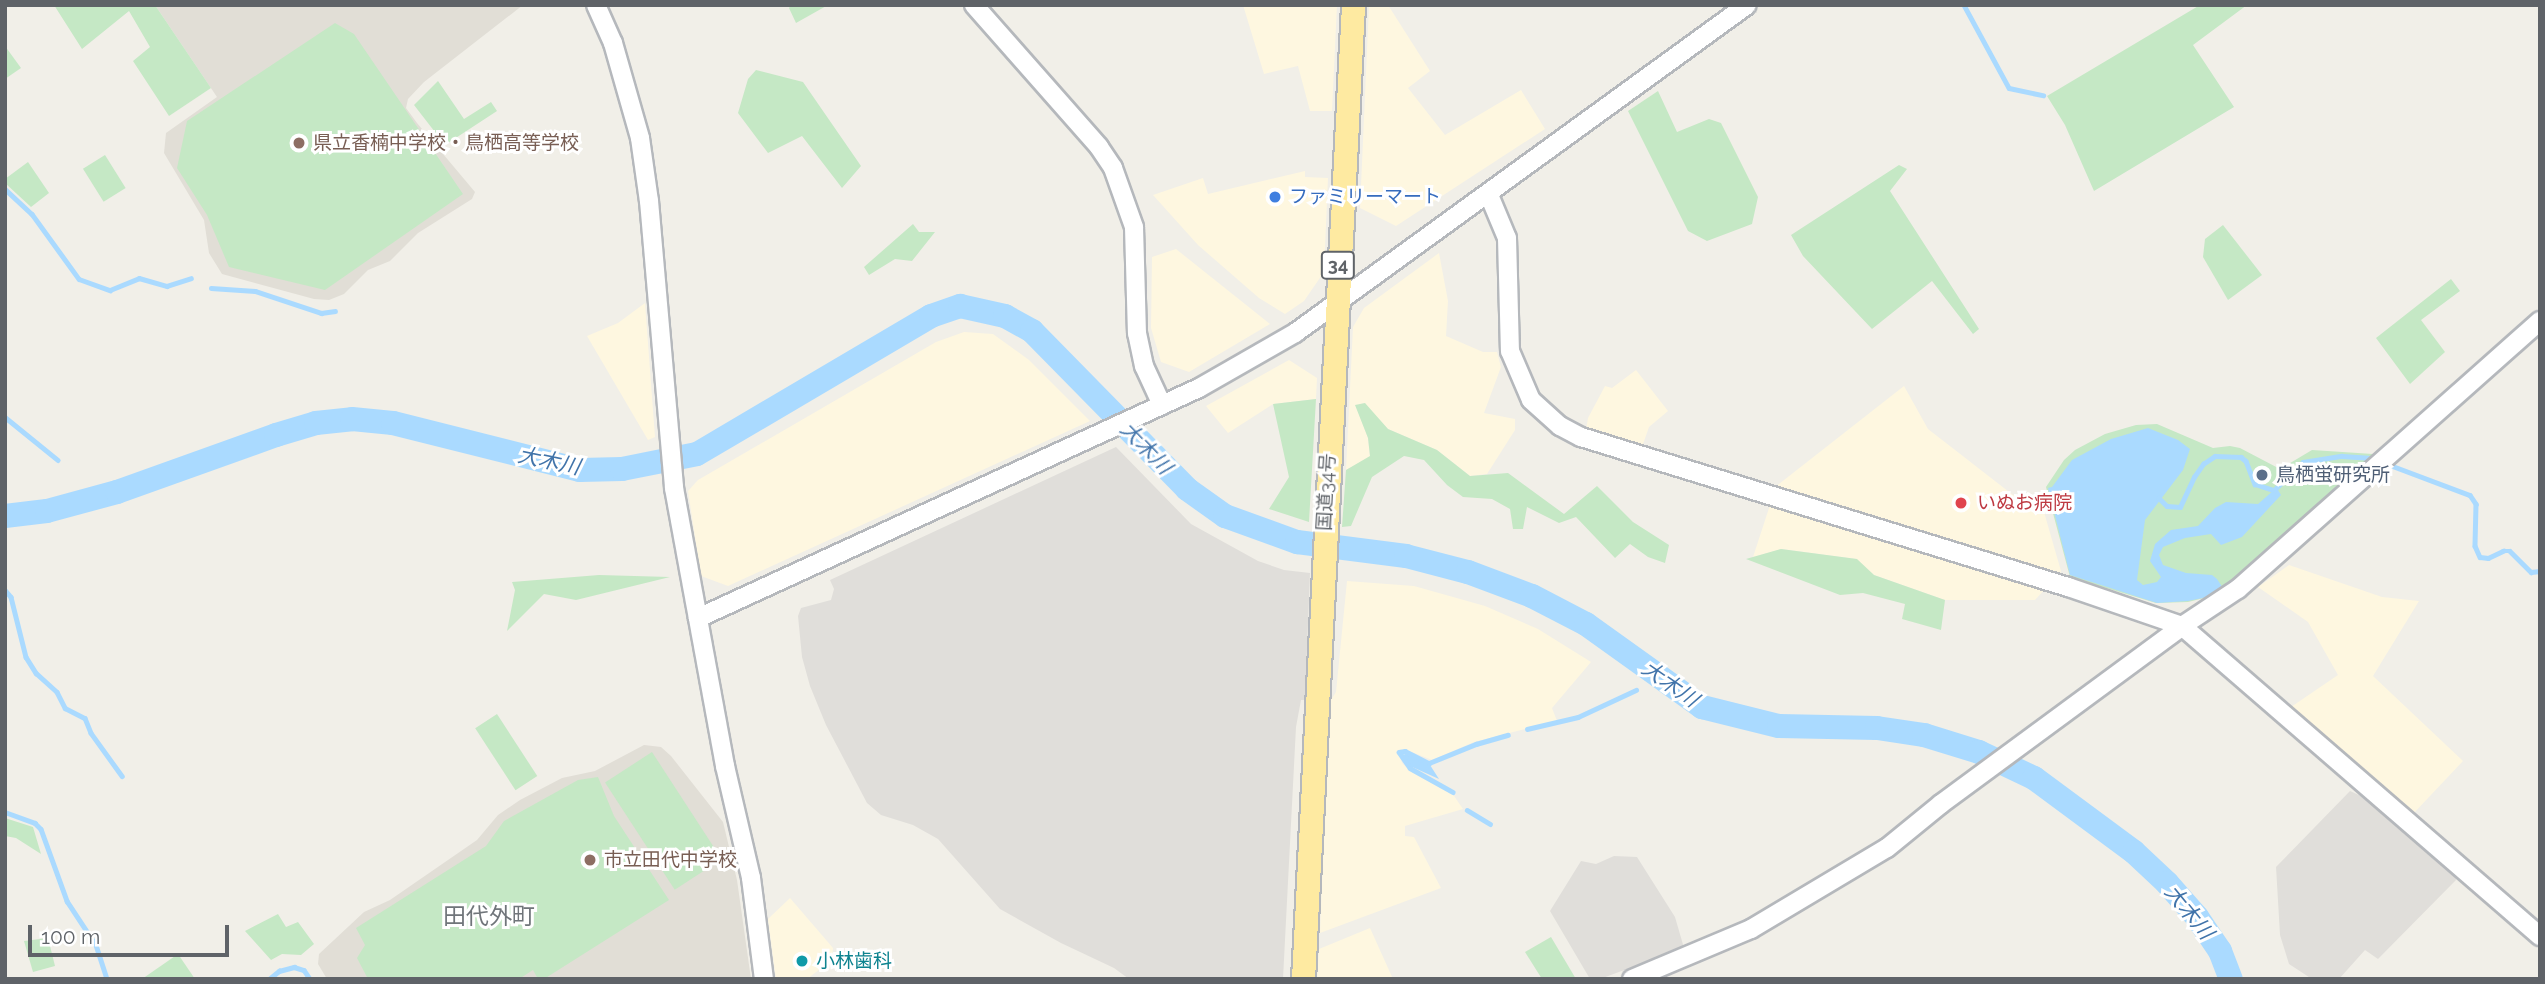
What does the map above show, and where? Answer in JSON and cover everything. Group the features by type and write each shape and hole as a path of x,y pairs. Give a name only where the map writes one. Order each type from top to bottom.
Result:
{"highway":[{"name":"国道34号","path":"1303,979 1324,525 1353,5"}],"street":[{"path":"596,5 613,43 640,138 649,201 674,488 725,766 751,878 764,979"},
{"path":"974,5 1099,146 1113,168 1134,227 1137,333 1144,366 1162,405"},
{"path":"698,618 1199,388 1295,333 1489,195 1747,5"},
{"path":"1489,195 1507,238 1510,351 1531,400 1560,426 1581,437 2068,587 2182,626 2540,936"},
{"path":"1632,979 1751,929 1887,848 2182,626 2238,589 2540,321"}],"shaded area":[{"name":"県立香楠中学校・鳥栖高等学校","path":"155,5 523,5 424,82 408,99 406,108 475,192 472,199 418,233 390,261 368,270 344,294 329,300 314,299 222,274 209,253 204,220 164,153 166,133 217,97"},
{"path":"1243,5 1337,5 1332,111 1310,111 1298,66 1264,74"},
{"path":"1369,5 1388,5 1430,71 1408,88 1445,135 1521,90 1545,129 1396,226 1360,208"},
{"path":"1305,171 1305,177 1328,178 1324,272 1304,301 1285,314 1259,298 1198,245 1153,195 1203,178 1208,194"},
{"path":"1176,249 1270,324 1189,372 1161,362 1151,328 1152,257"},
{"path":"1439,253 1448,301 1446,336 1483,352 1497,352 1501,367 1484,413 1515,419 1515,430 1487,474 1470,476 1437,450 1388,429 1364,403 1356,406 1368,438 1370,457 1346,470 1353,327 1364,308"},
{"path":"645,303 655,437 648,440 587,336 618,323"},
{"path":"964,332 993,334 1029,360 1090,421 728,586 701,576 688,491 698,480 936,342"},
{"path":"1289,360 1317,378 1316,399 1273,404 1228,433 1206,406"},
{"path":"1636,370 1668,411 1649,427 1642,447 1586,430 1588,418 1605,386 1612,388"},
{"path":"1904,386 1928,429 2013,495 2033,496 2042,505 2061,571 2059,576 1775,487"},
{"path":"1116,447 1191,524 1258,561 1284,570 1310,573 1305,700 1301,700 1296,727 1283,979 1129,979 1114,968 1061,943 1000,909 938,839 913,825 881,815 867,803 826,725 810,686 802,657 798,616 801,608 831,600 834,589 830,580"},
{"path":"1770,505 2046,588 2035,600 1945,600 1874,575 1856,559 1782,549 1753,557"},
{"path":"2289,565 2382,597 2419,601 2373,676 2463,761 2413,814 2291,707 2338,675 2308,622 2258,587"},
{"path":"1347,581 1414,586 1485,606 1538,629 1591,662 1552,708 1557,721 1474,742 1432,760 1404,749 1398,750 1402,763 1409,770 1452,793 1463,809 1405,826 1405,836 1414,837 1441,888 1320,933 1329,703 1336,692"},
{"name":"市立田代中学校","path":"644,745 661,747 671,756 723,822 737,880 751,979 327,979 318,964 319,954 364,912 390,900 477,840 498,815 520,800 562,778 595,771"},
{"path":"2350,791 2374,802 2454,873 2456,880 2378,959 2365,950 2339,979 2312,979 2289,964 2280,935 2276,867"},
{"path":"1614,856 1637,857 1675,917 1684,948 1600,979 1590,979 1550,911 1581,861 1596,864"},
{"path":"790,898 833,948 832,960 807,979 776,979 768,919"},
{"path":"1370,928 1393,979 1317,979 1319,949"}],"green space":[{"path":"54,5 155,5 211,88 169,116 133,61 150,47 129,11 82,49"},
{"path":"791,5 828,5 796,23 789,8"},
{"path":"2200,5 2247,5 2193,45 2234,107 2094,191 2065,125 2047,96"},
{"name":"県立香楠中学校・鳥栖高等学校","path":"335,23 354,34 463,194 325,290 229,267 207,215 177,168 187,121"},
{"path":"5,46 21,68 5,79"},
{"path":"756,70 803,82 861,166 842,188 802,136 768,153 738,113 748,79"},
{"path":"438,81 464,119 491,102 497,111 445,145 414,105"},
{"path":"1658,91 1677,132 1709,119 1721,123 1758,197 1752,224 1707,241 1688,231 1628,111"},
{"path":"105,155 126,188 104,202 83,169"},
{"path":"28,162 49,193 31,207 5,183 5,179"},
{"path":"1899,165 1907,169 1890,191 1979,329 1973,334 1932,281 1872,329 1803,256 1791,235"},
{"path":"913,224 919,232 935,232 912,261 895,259 869,275 864,267"},
{"path":"2223,225 2262,275 2228,300 2203,257 2205,239"},
{"path":"2451,279 2460,291 2421,320 2445,352 2410,384 2376,338"},
{"path":"1316,399 1309,522 1269,509 1289,477 1273,404"},
{"path":"1365,403 1388,429 1437,450 1470,476 1508,473 1564,514 1597,486 1633,522 1669,545 1665,563 1648,557 1630,544 1615,558 1576,517 1559,523 1527,507 1523,529 1513,529 1510,509 1492,499 1463,497 1447,485 1424,460 1404,456 1372,477 1351,526 1342,527 1346,470 1370,456 1368,438 1355,405"},
{"path":"2157,424 2213,448 2240,448 2280,469 2312,450 2373,454 2231,583 2212,596 2188,602 2156,603 2070,577 2046,487 2064,460 2075,450 2105,434 2136,425"},
{"path":"1781,549 1857,559 1874,575 1945,600 1941,630 1902,619 1905,604 1863,593 1840,595 1746,559"},
{"path":"599,575 670,577 576,600 544,594 507,631 515,590 512,582"},
{"path":"497,714 537,776 515,790 475,728"},
{"path":"652,752 722,859 675,890 605,782"},
{"path":"598,777 614,816 669,900 544,979 538,979 533,970 519,979 368,979 357,958 365,945 356,928 486,846 504,821 578,780"},
{"path":"5,818 33,827 41,854 16,838 5,836"},
{"path":"278,914 286,927 298,922 314,944 301,955 282,954 271,960 245,931"},
{"path":"1551,937 1576,979 1542,979 1525,952"},
{"path":"48,938 55,966 33,972 24,941"},
{"path":"178,954 195,979 142,979"}],"water":[{"path":"2148,428 2178,440 2190,449 2183,470 2145,520 2137,580 2143,585 2157,582 2161,577 2150,561 2155,544 2171,530 2198,526 2215,508 2226,502 2258,504 2274,490 2278,490 2281,495 2242,537 2221,545 2211,534 2185,538 2163,547 2159,555 2163,565 2186,573 2212,575 2217,579 2223,588 2212,596 2157,603 2070,575 2048,488 2052,487 2072,460 2111,439"},
{"path":"1406,754 1430,765 1439,779 1410,766 1401,755"}],"waterway":[{"path":"1964,5 2009,88 2043,95"},
{"path":"5,189 32,214 79,279 110,290 139,278 167,286 191,278"},
{"path":"211,288 255,291 321,313 335,311"},
{"name":"大木川","path":"5,516 47,511 117,492 276,435 316,423 352,419 393,423 580,470 622,469 697,454 931,316 960,306 1005,316 1032,331 1187,489 1225,516 1297,542 1406,556 1468,572 1532,596 1586,624 1702,707 1779,726 1877,728 1924,735 1979,752 2034,778 2134,852 2167,883 2197,917 2220,951 2231,979"},
{"path":"5,417 58,460"},
{"path":"2159,498 2167,506 2180,507 2194,477 2203,464 2215,456 2241,457 2246,461 2255,484 2274,490 2303,462 2342,456 2368,458"},
{"path":"2390,465 2470,495 2476,504 2475,546 2480,557 2488,558 2503,551 2510,551 2531,572 2540,571"},
{"path":"5,590 11,597 26,657 36,673 57,692 65,708 85,718 91,733 122,776"},
{"path":"1527,729 1578,717 1636,690"},
{"path":"1399,752 1405,751 1429,763 1476,744 1508,735"},
{"path":"1399,752 1410,768 1453,792"},
{"path":"1467,810 1490,824"},
{"path":"5,812 35,823 41,829 67,901 96,945 107,979"},
{"path":"269,979 279,971 294,967 304,970 310,979"}],"place":[{"name":"県立香楠中学校・鳥栖高等学校","path":"299,143"},
{"name":"ファミリーマート","path":"1275,197"},
{"name":"鳥栖蛍研究所","path":"2262,475"},
{"name":"いぬお病院","path":"1961,503"},
{"name":"市立田代中学校","path":"590,860"},
{"name":"小林歯科","path":"802,961"}],"district":[{"name":"田代外町","path":"489,916"}]}
